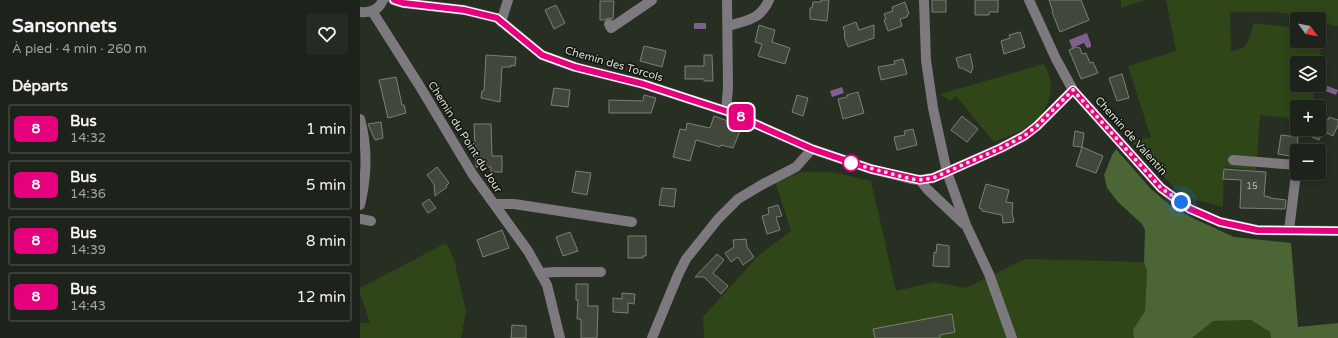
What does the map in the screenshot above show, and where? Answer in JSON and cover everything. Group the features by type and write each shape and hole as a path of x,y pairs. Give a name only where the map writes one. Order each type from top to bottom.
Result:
{"street":[{"path":"360,12 372,11 377,8 383,0"},
{"name":"Chemin des Torcols","path":"393,0 403,3 454,4 464,10 497,18 542,55 575,67 643,84 726,111 812,149 871,169 920,180 933,178 1001,148 1024,136 1037,126 1073,90"},
{"path":"502,22 508,0"},
{"path":"609,24 611,28 652,0"},
{"path":"726,111 728,88 727,0"},
{"path":"728,26 751,19 759,14 764,10 769,0"},
{"path":"924,0 926,60 933,108 947,172 966,225 990,274 1012,338"},
{"name":"Chemin de Valentin","path":"1029,0 1055,57 1073,90 1161,188 1190,209 1220,222 1257,230 1338,231"},
{"name":"Chemin du Point du Jour","path":"372,11 473,176 528,251 547,285 560,338"},
{"path":"360,119 366,144 366,174 360,205"},
{"path":"652,338 686,258 718,219 738,199 796,167 812,149"},
{"path":"1233,160 1290,165"},
{"path":"920,180 927,189 966,225"},
{"path":"1289,230 1295,180"},
{"path":"494,204 514,204 632,222"},
{"path":"360,219 371,221"},
{"path":"540,273 601,272"}],"green space":[{"path":"1121,0 1145,0 1121,8"},
{"path":"1166,0 1338,0 1338,26 1326,22 1326,12 1290,12 1290,14 1274,12 1230,12 1231,51 1237,50 1245,45 1254,23 1290,27 1290,48 1321,48 1320,56 1290,56 1290,92 1315,92 1313,100 1290,100 1290,118 1260,115 1256,170 1224,167 1223,207 1189,198 1176,190 1129,139 1151,138 1128,66 1176,51"},
{"path":"1044,64 1048,71 1051,86 1047,105 1042,113 1030,126 1022,131 994,142 956,96 950,101 940,94"},
{"path":"1116,149 1151,189 1171,206 1195,219 1234,237 1291,243 1298,327 1338,323 1338,338 1271,338 1270,332 1251,320 1213,321 1192,338 1134,338 1133,330 1145,311 1147,270 1144,262 1145,230 1142,224 1118,202 1107,188 1104,175"},
{"path":"802,172 832,172 871,181 896,291 934,282 966,288 1025,259 1144,262 1147,270 1145,311 1134,330 1213,321 1251,320 1270,332 1271,338 704,338 703,317 759,255 791,231 775,182"},
{"path":"446,243 454,259 466,311 461,338 360,338 360,323 370,323 360,293 360,288"}],"shaded area":[{"path":"694,23 706,23 706,29 694,29"},
{"path":"1087,33 1091,47 1087,48 1084,43 1072,48 1069,40"},
{"path":"1326,85 1338,90 1336,95 1326,91"},
{"path":"842,87 844,93 832,97 830,91"}],"building":[{"path":"821,0 829,0 827,21 810,19 810,8 812,8 813,2 821,2"},
{"path":"932,0 946,0 946,12 932,12"},
{"path":"975,0 998,0 998,12 989,12 989,15 975,15"},
{"path":"1049,0 1081,0 1089,20 1060,32"},
{"path":"600,1 614,1 613,19 609,18 600,20"},
{"path":"905,2 909,14 907,17 900,19 902,26 888,31 884,20 886,19 884,14 893,11 892,7"},
{"path":"556,5 565,23 554,29 545,10"},
{"path":"856,22 859,30 874,25 874,38 848,47 844,36 845,32 843,27"},
{"path":"759,25 775,30 772,42 790,48 785,64 758,56 762,44 755,42"},
{"path":"1020,32 1025,47 1004,54 1001,41 1010,38 1009,35"},
{"path":"644,46 666,51 662,67 640,61"},
{"path":"1076,47 1080,48 1082,54 1086,53 1090,63 1093,62 1098,73 1081,79 1069,50"},
{"path":"970,54 973,67 971,73 959,68 956,58"},
{"path":"486,55 516,57 515,66 511,65 511,67 502,67 500,102 481,98 482,91 484,91"},
{"path":"704,55 712,55 713,81 704,81 704,79 685,79 685,66 704,66"},
{"path":"903,59 907,74 881,80 878,67 895,64 894,61"},
{"path":"1122,74 1129,98 1117,101 1109,78"},
{"path":"396,77 402,105 404,105 406,113 388,118 379,80"},
{"path":"554,88 570,90 568,107 551,105"},
{"path":"858,92 864,113 843,119 838,99"},
{"path":"644,95 656,98 651,113 609,113 609,100 643,101"},
{"path":"797,95 808,98 803,116 792,112"},
{"path":"714,116 742,126 733,148 721,145 720,147 696,140 690,161 673,157 680,129 686,130 687,123 710,128"},
{"path":"962,116 978,129 967,142 951,130"},
{"path":"1329,117 1338,120 1338,125 1333,136 1326,132 1326,119 1328,120"},
{"path":"381,122 383,138 375,140 368,124"},
{"path":"474,124 491,124 492,156 502,156 502,172 491,172 491,167 476,167"},
{"path":"913,129 917,145 897,150 894,137 905,135 904,131"},
{"path":"1075,131 1084,133 1082,147 1073,146"},
{"path":"1281,135 1298,137 1297,144 1290,144 1290,156 1278,154"},
{"path":"1310,136 1321,136 1319,140"},
{"path":"1082,147 1103,156 1096,173 1076,166"},
{"path":"437,167 449,183 446,186 447,187 435,196 434,184 427,175"},
{"path":"1224,169 1266,172 1264,196 1286,200 1285,209 1240,208 1241,180 1223,179"},
{"path":"576,171 591,173 587,195 572,192"},
{"path":"986,184 1009,190 1006,202 1013,203 1012,213 1014,222 1003,223 1002,215 982,211 982,209 979,208"},
{"path":"662,188 676,189 674,207 659,205"},
{"path":"429,199 436,208 428,213 422,204"},
{"path":"778,205 782,216 776,217 780,230 767,234 762,216 769,214 768,208"},
{"path":"502,230 509,248 483,257 477,240"},
{"path":"570,232 578,251 563,256 556,237"},
{"path":"628,236 646,236 646,256 643,256 643,258 628,258"},
{"path":"746,239 747,247 754,257 743,265 738,257 731,262 725,253 734,247 733,240"},
{"path":"937,244 949,246 949,267 933,266 934,252 936,253"},
{"path":"717,254 724,260 713,273 728,286 721,294 704,277 695,277"},
{"path":"576,284 588,284 588,306 598,306 597,338 581,338 581,319 577,319 578,300 576,300"},
{"path":"622,293 635,294 634,304 628,303 628,313 613,312 613,298 622,299"},
{"path":"952,314 955,332 940,335 940,338 875,338 873,329"},
{"path":"512,325 526,326 526,338 511,338"}],"bus line":[{"name":"8","path":"394,0 403,3 464,10 497,18 542,55 575,67 643,84 726,111 812,149 871,169 911,179 920,180 933,178 1001,148 1024,136 1037,126 1073,90 1118,138 1161,188 1190,209 1220,222 1257,230 1338,231"}],"route":[{"path":"851,163 911,179 920,180 933,178 1001,148 1024,136 1037,126 1073,90 1118,138 1161,188 1181,202"}]}
